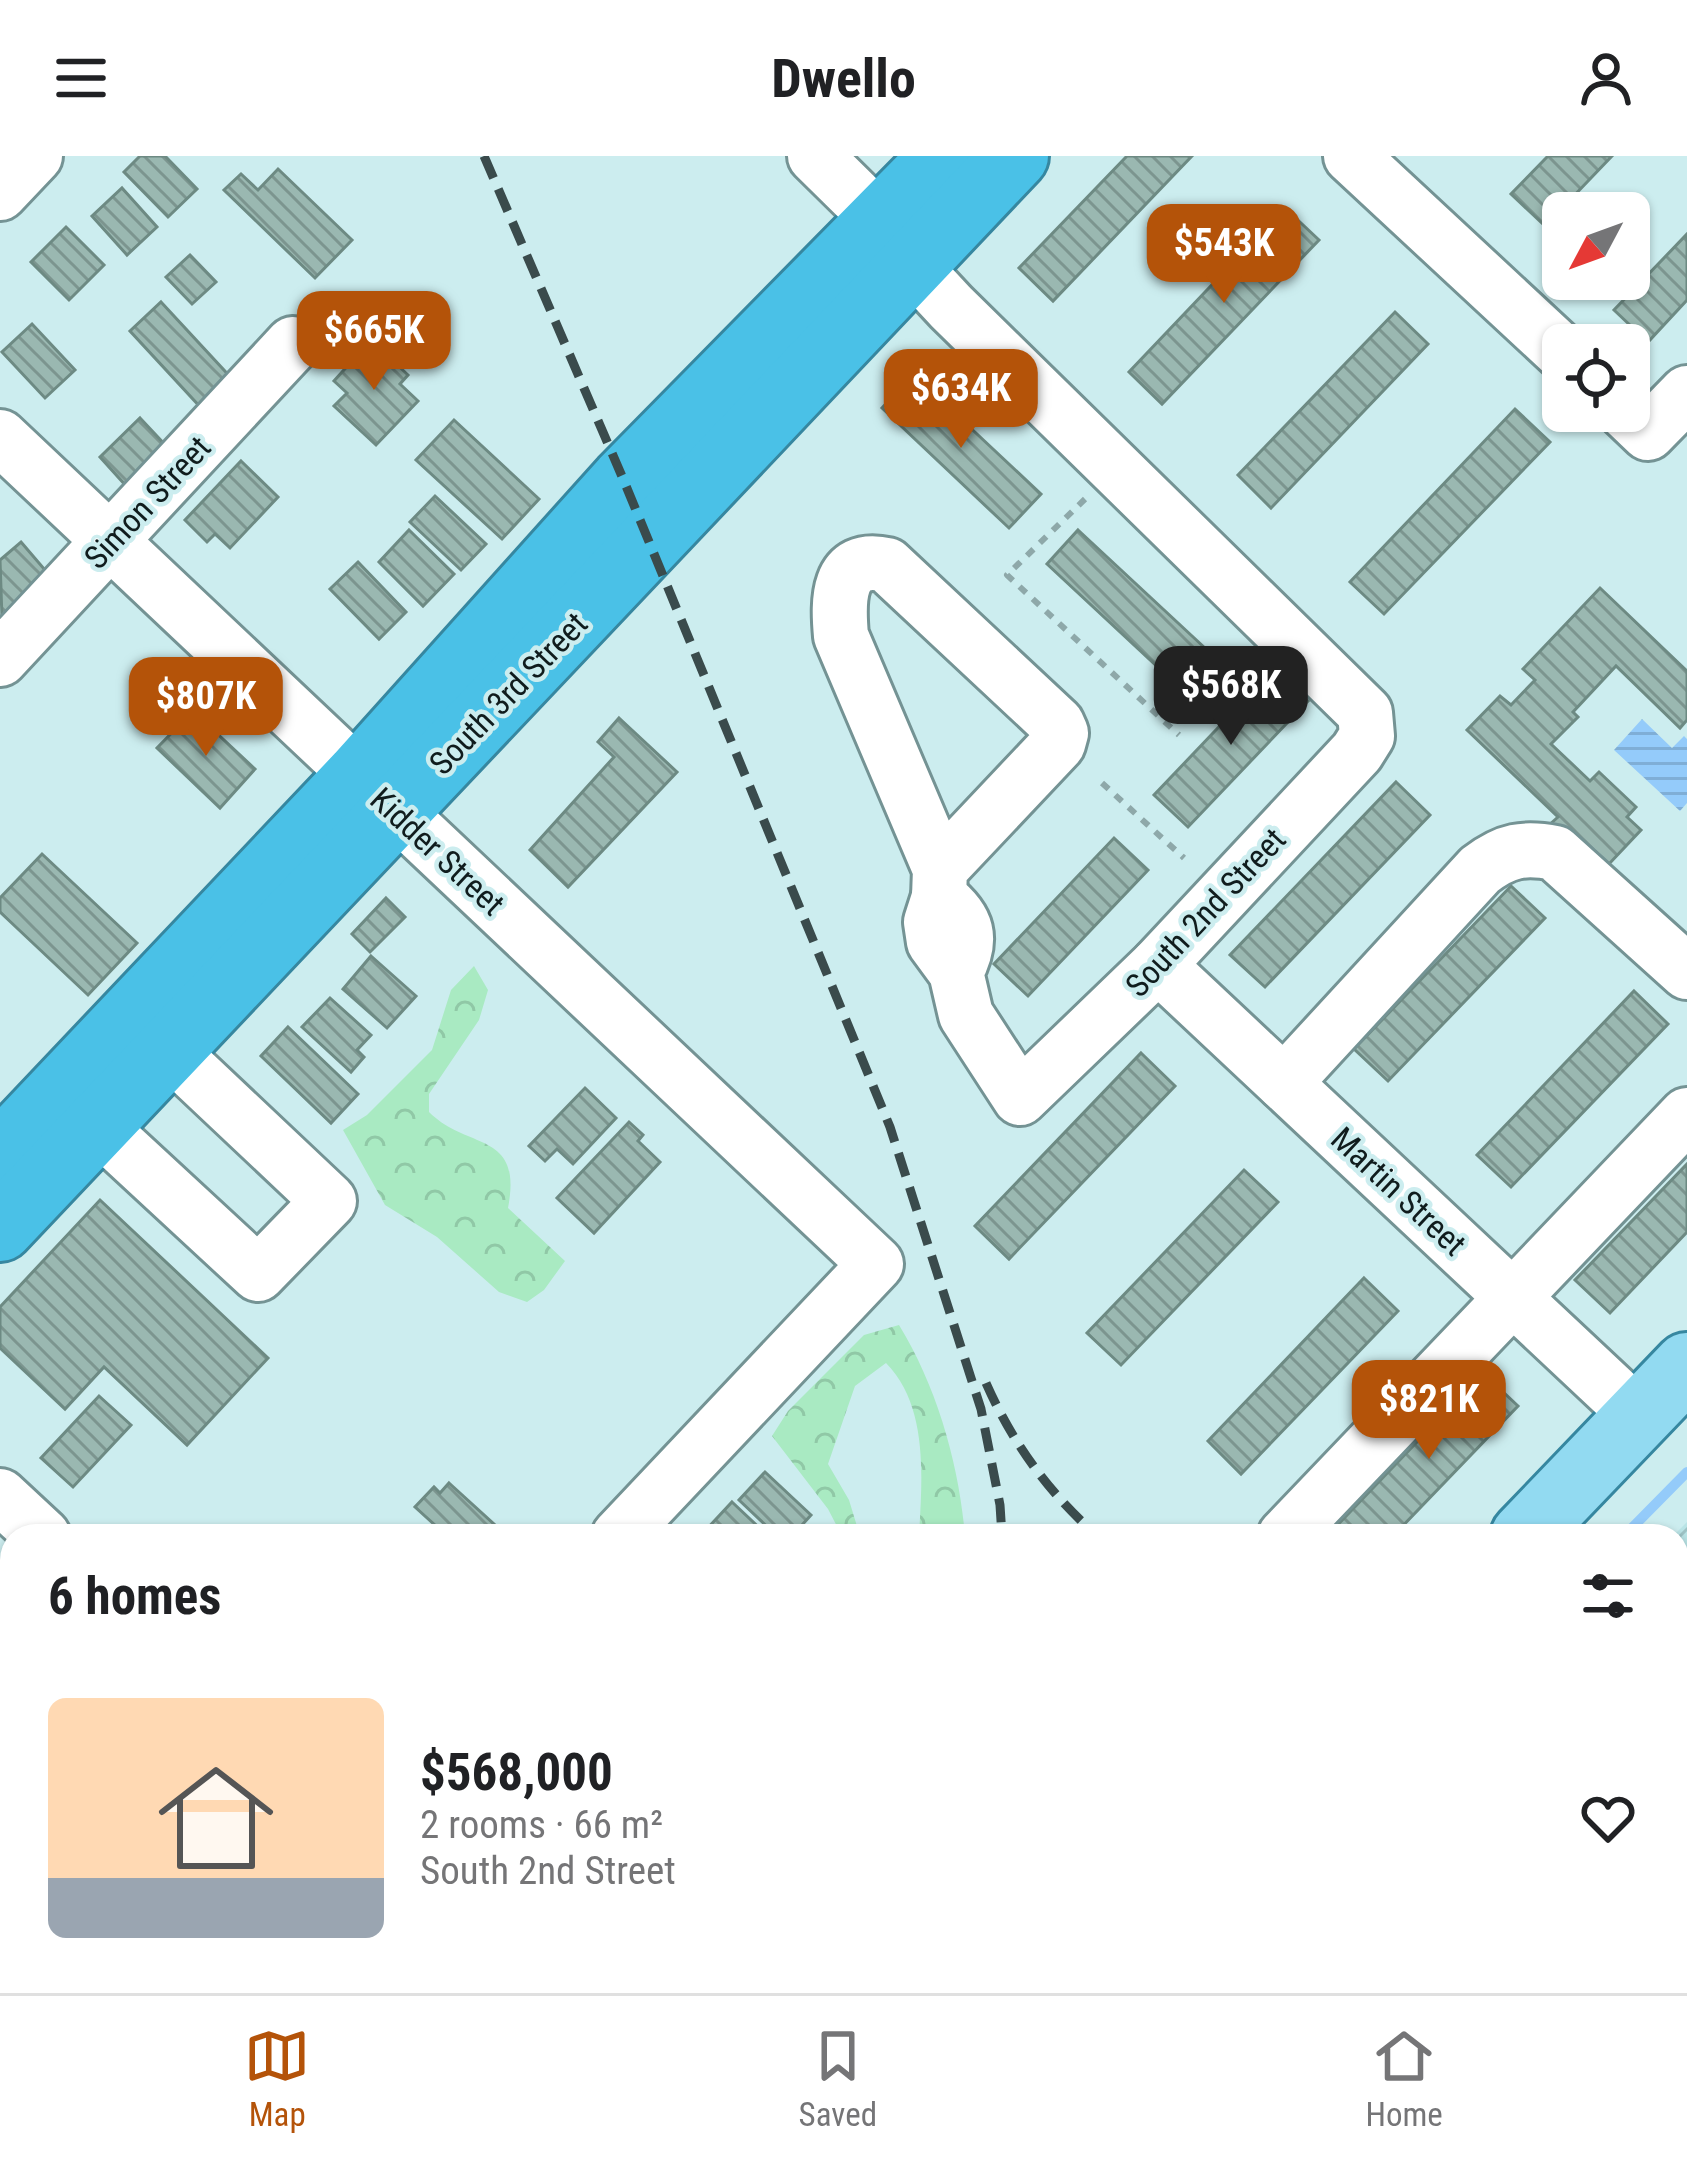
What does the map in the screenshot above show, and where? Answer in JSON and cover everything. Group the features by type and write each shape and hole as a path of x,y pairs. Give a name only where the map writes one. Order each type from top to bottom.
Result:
{"highway":[{"name":"South 3rd Street","path":"897,243 944,156"},
{"name":"South 3rd Street","path":"0,1228 169,1049 624,481 897,243 1015,156"},
{"name":"South 3rd Street","path":"0,1155 376,794"}],"main road":[{"path":"1536,1524 1687,1366"}],"street":[{"path":"0,193 35,156"},
{"path":"815,156 897,243"},
{"path":"1351,156 1542,333"},
{"name":"South 2nd Street","path":"897,243 1365,712 1367,736 1159,965 1020,1098 967,1016 956,972 966,954 968,937 962,914 939,883"},
{"name":"Simon Street","path":"0,659 292,344"},
{"path":"1650,431 1687,393"},
{"name":"Kidder Street","path":"0,437 876,1264 630,1524"},
{"path":"873,562 886,565 1057,724 1061,733 1058,744 939,883 841,636 838,601 842,582 855,568 873,562"},
{"path":"1284,1083 1480,870 1511,850 1556,853 1687,972"},
{"name":"Martin Street","path":"1159,965 1640,1417"},
{"path":"97,1125 258,1274 329,1201 169,1049"},
{"path":"1297,1524 1687,1115"},
{"path":"0,1496 30,1524"}],"path":[{"path":"1094,491 1007,575 1179,735"},
{"path":"1102,783 1184,858"}],"green space":[{"path":"474,966 488,990 479,1020 429,1094 429,1112 500,1154 511,1183 508,1208 565,1261 544,1290 527,1302 499,1292 437,1237 385,1205 343,1130 367,1115 432,1050 451,990"},
{"path":"899,1325 912,1349 944,1427 963,1524 919,1524 916,1422 900,1381 886,1363 855,1386 828,1464 849,1500 856,1524 836,1524 772,1436 788,1411 864,1335"}],"water":[{"path":"1642,719 1672,748 1684,736 1687,739 1687,803 1680,811 1614,750"}],"building":[{"path":"140,156 165,156 197,189 168,217 124,172"},
{"path":"1127,156 1192,156 1053,301 1019,268"},
{"path":"1548,156 1612,156 1578,192 1542,192 1542,223 1511,194"},
{"path":"278,169 352,240 315,278 224,190 241,174 258,190"},
{"path":"122,188 157,227 127,255 92,216"},
{"path":"1285,208 1319,240 1162,404 1129,372"},
{"path":"66,227 104,265 69,300 31,262"},
{"path":"1687,234 1687,300 1650,340 1650,324 1629,324 1614,310 1624,300 1650,300 1650,273"},
{"path":"190,255 216,282 192,304 166,277"},
{"path":"161,302 235,382 204,411 130,331"},
{"path":"1395,312 1428,344 1271,508 1238,475"},
{"path":"32,324 75,370 45,398 2,352"},
{"path":"371,340 408,375 400,384 418,401 376,445 334,406 347,393 334,381"},
{"path":"913,374 1041,494 1009,528 882,408"},
{"path":"1515,409 1550,442 1384,614 1350,582"},
{"path":"140,418 169,449 128,488 100,457"},
{"path":"454,420 539,499 502,539 416,460"},
{"path":"241,461 278,497 230,548 215,534 207,542 185,520"},
{"path":"435,496 486,544 461,570 410,522"},
{"path":"409,530 454,574 423,606 379,562"},
{"path":"1078,530 1206,649 1175,683 1047,564"},
{"path":"21,542 51,577 2,619 0,560"},
{"path":"358,562 406,612 379,639 330,589"},
{"path":"1600,588 1687,671 1687,720 1680,728 1616,666 1551,744 1590,781 1599,772 1636,807 1627,817 1641,830 1609,864 1596,852 1586,862 1548,826 1558,817 1467,730 1500,696 1511,705 1535,680 1523,669"},
{"path":"1274,669 1308,701 1188,827 1154,795"},
{"path":"193,711 255,769 220,808 157,748"},
{"path":"619,718 677,772 568,887 530,850 614,757 598,742"},
{"path":"1396,782 1430,815 1265,987 1230,955"},
{"path":"1114,838 1148,870 1028,996 994,964"},
{"path":"42,854 137,943 88,995 0,912 0,898"},
{"path":"1511,886 1545,918 1388,1081 1354,1049"},
{"path":"386,898 405,917 370,952 352,934"},
{"path":"371,956 416,996 387,1028 343,989"},
{"path":"1634,991 1668,1024 1511,1187 1477,1155"},
{"path":"330,998 371,1035 357,1050 364,1057 351,1072 302,1027"},
{"path":"288,1027 358,1094 331,1123 261,1056"},
{"path":"1141,1053 1175,1086 1009,1259 975,1226"},
{"path":"585,1088 616,1118 573,1164 557,1149 545,1161 529,1146"},
{"path":"629,1122 643,1135 638,1141 660,1162 594,1233 557,1198"},
{"path":"1687,1164 1687,1232 1610,1313 1575,1280"},
{"path":"1244,1170 1278,1202 1121,1365 1087,1333"},
{"path":"100,1200 268,1358 187,1445 104,1367 65,1409 0,1348 0,1307"},
{"path":"1364,1278 1398,1311 1241,1474 1208,1441"},
{"path":"1483,1373 1518,1406 1405,1524 1338,1524"},
{"path":"99,1396 131,1425 73,1487 41,1458"},
{"path":"765,1472 811,1515 803,1524 764,1524 739,1500"},
{"path":"449,1483 493,1524 434,1524 415,1507 434,1487 440,1493"},
{"path":"732,1502 755,1524 711,1524"}],"waterway":[{"path":"1636,1524 1687,1472"}],"railway":[{"path":"484,156 624,481 890,1127 981,1409 1001,1524"},
{"path":"986,1383 1033,1466 1085,1524"}]}
